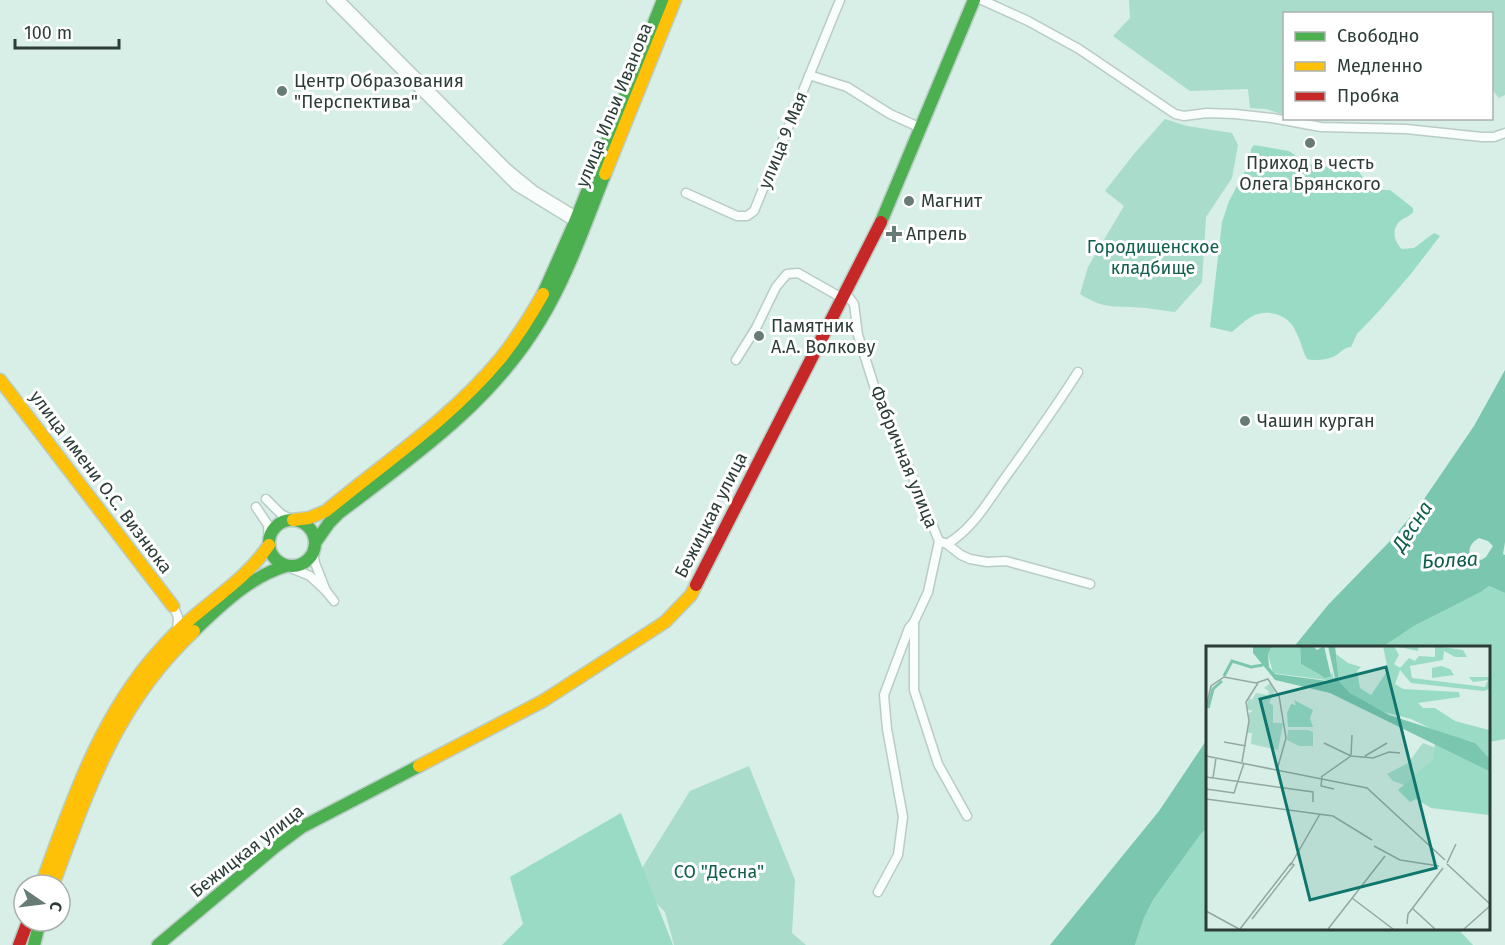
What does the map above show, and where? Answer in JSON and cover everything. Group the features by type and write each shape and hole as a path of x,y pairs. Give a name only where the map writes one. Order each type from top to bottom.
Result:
{"main road":[{"name":"улица Ильи Иванова","path":"581,222 663,0"},
{"name":"улица Ильи Иванова","path":"581,222 675,0"},
{"name":"Бежицкая улица","path":"158,945 302,827 543,701 665,622 691,595 881,221 974,0"},
{"path":"45,873 78,785 103,731 138,678 176,633 260,560 269,545 273,530 278,525 309,518 326,511 427,431 478,384 520,333 581,222"},
{"path":"58,873 99,764 146,683 200,624 265,572 286,566 299,566 305,562 329,523 339,513 434,439 492,386 548,311 581,222"},
{"name":"улица имени О.С. Визнюка","path":"0,380 173,606"},
{"path":"293,520 306,525 314,536 314,548"},
{"path":"269,545 274,558 286,566"}],"street":[{"path":"331,0 516,186 581,222"},
{"path":"340,0 507,168 535,191 581,222"},
{"name":"улица 9 Мая","path":"686,193 737,216 747,216 754,211 840,0"},
{"path":"982,0 1028,21 1079,49 1175,114 1184,116 1207,113 1235,114 1321,127 1406,129 1482,137 1494,137 1505,133"},
{"path":"809,75 847,87 890,114 921,128"},
{"path":"736,360 756,328 776,287 787,274 798,273 844,295"},
{"name":"Фабричная улица","path":"844,295 854,304 858,335 877,395 943,542 970,559 1006,561 1090,584"},
{"path":"943,542 957,538 974,520 1033,440 1078,372"},
{"path":"266,499 281,514 293,520"},
{"path":"256,507 268,525 269,545"},
{"name":"Фабричная улица","path":"878,892 898,855 903,818 887,729 884,695 897,655 928,592 943,542"},
{"path":"314,548 315,563 326,591"},
{"path":"286,566 309,576 334,601"},
{"path":"173,606 186,612 199,611"},
{"path":"173,606 178,618 176,633"},
{"name":"Фабричная улица","path":"914,622 914,690 938,764 967,816"}],"green space":[{"path":"1129,0 1505,0 1505,95 1499,98 1493,91 1493,12 1283,12 1283,115 1266,109 1250,108 1248,89 1190,91 1113,36 1130,18"},
{"name":"Городищенское кладбище","path":"1165,119 1187,126 1232,133 1238,145 1232,178 1206,217 1202,282 1175,312 1097,303 1080,294 1088,267 1124,206 1105,191"},
{"name":"СО \"Десна\"","path":"749,766 795,880 792,933 806,945 674,945 665,912 634,881 690,791"}],"shaded area":[{"path":"1254,145 1289,151 1307,164 1358,170 1371,190 1390,190 1413,208 1413,212 1400,221 1395,228 1395,239 1402,249 1414,248 1434,233 1440,236 1410,275 1357,334 1351,347 1333,357 1320,360 1307,359 1293,326 1277,314 1257,314 1232,332 1210,327 1222,222 1229,201 1250,162 1251,149"},
{"path":"1489,586 1505,593 1505,739 1490,742 1490,646 1384,646 1414,626"},
{"path":"621,813 673,945 502,945 523,924 510,877"},
{"path":"1206,829 1206,930 1459,930 1473,945 1135,945 1153,900"}],"water":[{"path":"1505,370 1505,542 1503,554 1505,555 1505,593 1489,586 1414,626 1384,646 1295,646 1328,605 1392,539 1420,505 1474,426","holes":["1479,538 1488,541 1493,546 1486,557 1481,560 1470,556 1470,547"]},
{"path":"1206,741 1206,829 1153,900 1135,945 1050,945 1159,811"}],"traffic: fast":[{"path":"543,294 575,222 663,0"},
{"path":"881,222 974,0"},
{"path":"315,543 339,513 423,449 475,403 498,378 520,350 550,304 576,249 605,174"},
{"path":"292,520 308,527 315,543 308,559 292,566 276,559 269,543 276,527 292,520"},
{"path":"194,631 248,584 286,566"},
{"path":"158,945 302,827 419,766"},
{"path":"34,945 37,933"}],"traffic: slow":[{"path":"605,174 675,0"},
{"path":"293,520 309,518 326,511 439,421 481,381 500,359 523,328 543,294"},
{"path":"0,380 173,606"},
{"path":"46,873 89,763 119,705 137,678 174,634 243,575 269,545"},
{"path":"419,766 543,701 665,622 691,595 696,585"},
{"path":"57,873 93,781 125,718 144,688 167,659 194,631"}],"traffic: jam":[{"path":"696,585 881,222"},
{"path":"19,945 24,933"}],"place":[{"name":"Центр Образования \"Перспектива\"","path":"282,91"},
{"name":"Приход в честь Олега Брянского","path":"1310,143"},
{"name":"Магнит","path":"909,201"},
{"name":"Апрель","path":"894,234"},
{"name":"Памятник А.А. Волкову","path":"759,336"},
{"name":"Чашин курган","path":"1245,421"}],"water label":[{"name":"Десна","path":"1412,526"},
{"name":"Болва","path":"1450,560"}]}
